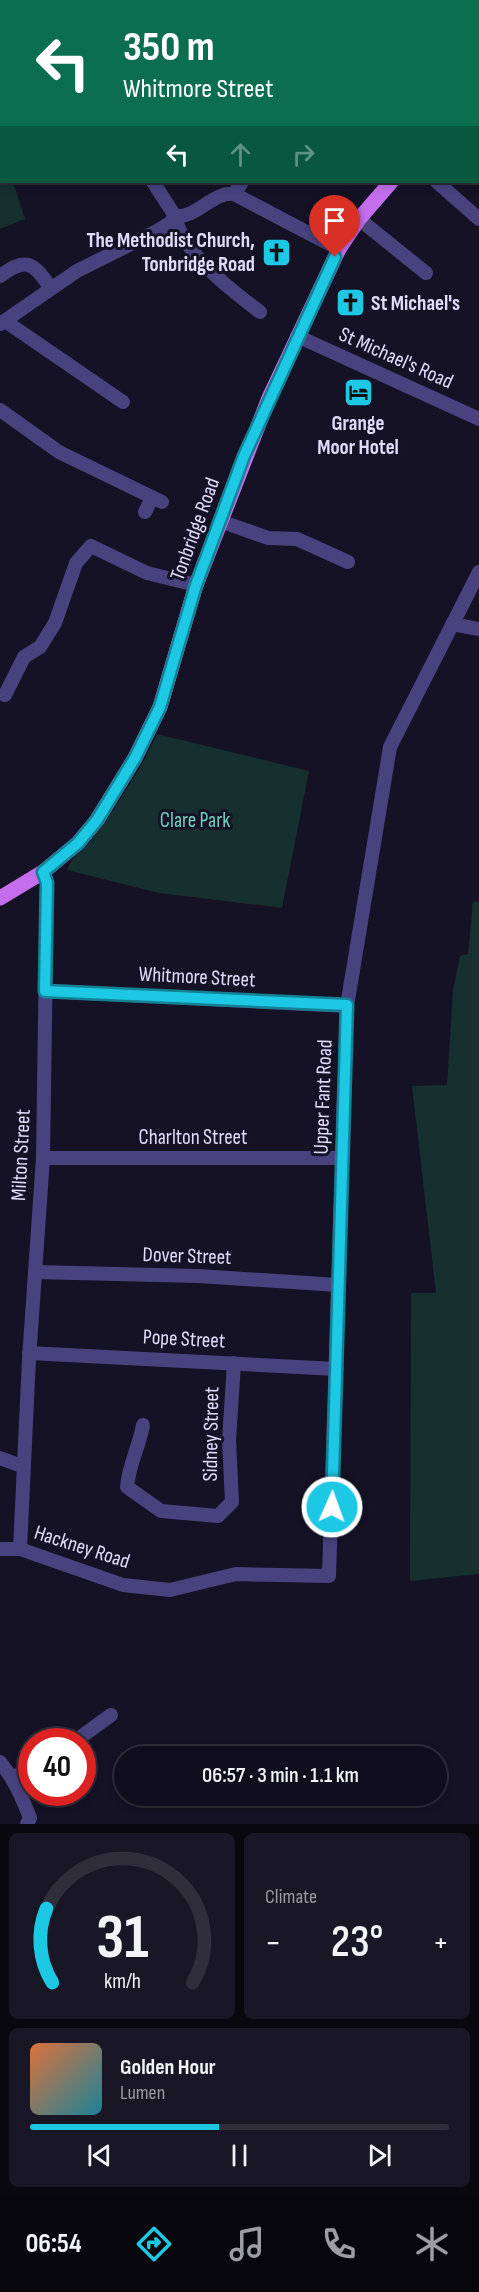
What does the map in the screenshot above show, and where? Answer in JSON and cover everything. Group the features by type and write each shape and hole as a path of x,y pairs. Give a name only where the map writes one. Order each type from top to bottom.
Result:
{"main road":[{"name":"Tonbridge Road","path":"0,897 43,872 78,843 97,820 135,758 160,707 196,585 244,456 297,336 339,249 359,219 390,183"}],"street":[{"path":"154,183 175,216 177,226 207,267 255,303"},
{"path":"234,194 241,183"},
{"path":"438,183 479,219"},
{"path":"175,216 183,217 221,197 234,194 339,249"},
{"path":"123,402 2,322 50,287 159,230 170,223 175,216"},
{"path":"359,219 426,273"},
{"path":"0,276 13,267 26,264 37,269 50,287"},
{"name":"St Michael's Road","path":"297,336 479,418"},
{"path":"0,410 30,429 59,452 157,500 145,512"},
{"path":"220,521 268,538 297,539 348,562"},
{"path":"5,695 24,657 40,647 55,623 76,562 91,546 147,573 196,585"},
{"name":"Upper Fant Road","path":"329,1576 347,1005 390,747 479,572"},
{"path":"452,624 479,629"},
{"name":"Milton Street","path":"20,1549 29,1353 43,1158 47,883 43,872"},
{"name":"Whitmore Street","path":"45,991 347,1005"},
{"name":"Charlton Street","path":"43,1158 343,1158"},
{"name":"Dover Street","path":"35,1272 198,1276 338,1285"},
{"name":"Pope Street","path":"29,1353 337,1369"},
{"name":"Sidney Street","path":"143,1425 139,1446 129,1467 127,1487 161,1510 218,1516 232,1502 228,1440 234,1364"},
{"path":"0,1458 24,1467"},
{"name":"Hackney Road","path":"0,1549 20,1549 123,1585 170,1590 236,1574 329,1576"},
{"path":"93,1728 111,1715"},
{"path":"0,1762 13,1777 30,1818 27,1824"},
{"path":"13,1777 18,1775"}],"green space":[{"path":"0,183 13,183 25,219 0,229"},
{"name":"Clare Park","path":"157,734 309,771 282,908 159,893 67,870 120,800 144,761"},
{"path":"473,901 479,902 479,1574 410,1581 411,1293 436,1293 412,1086 447,1085 453,991 460,956 468,954"}],"place":[{"name":"The Methodist Church, Tonbridge Road","path":"276,252"},
{"name":"St Michael's","path":"350,303"},
{"name":"Grange Moor Hotel","path":"358,392"}],"route":[{"path":"332,1507 347,1005 45,991 47,883 43,872 78,843 97,820 135,758 160,707 196,585 244,456 335,257"}]}
